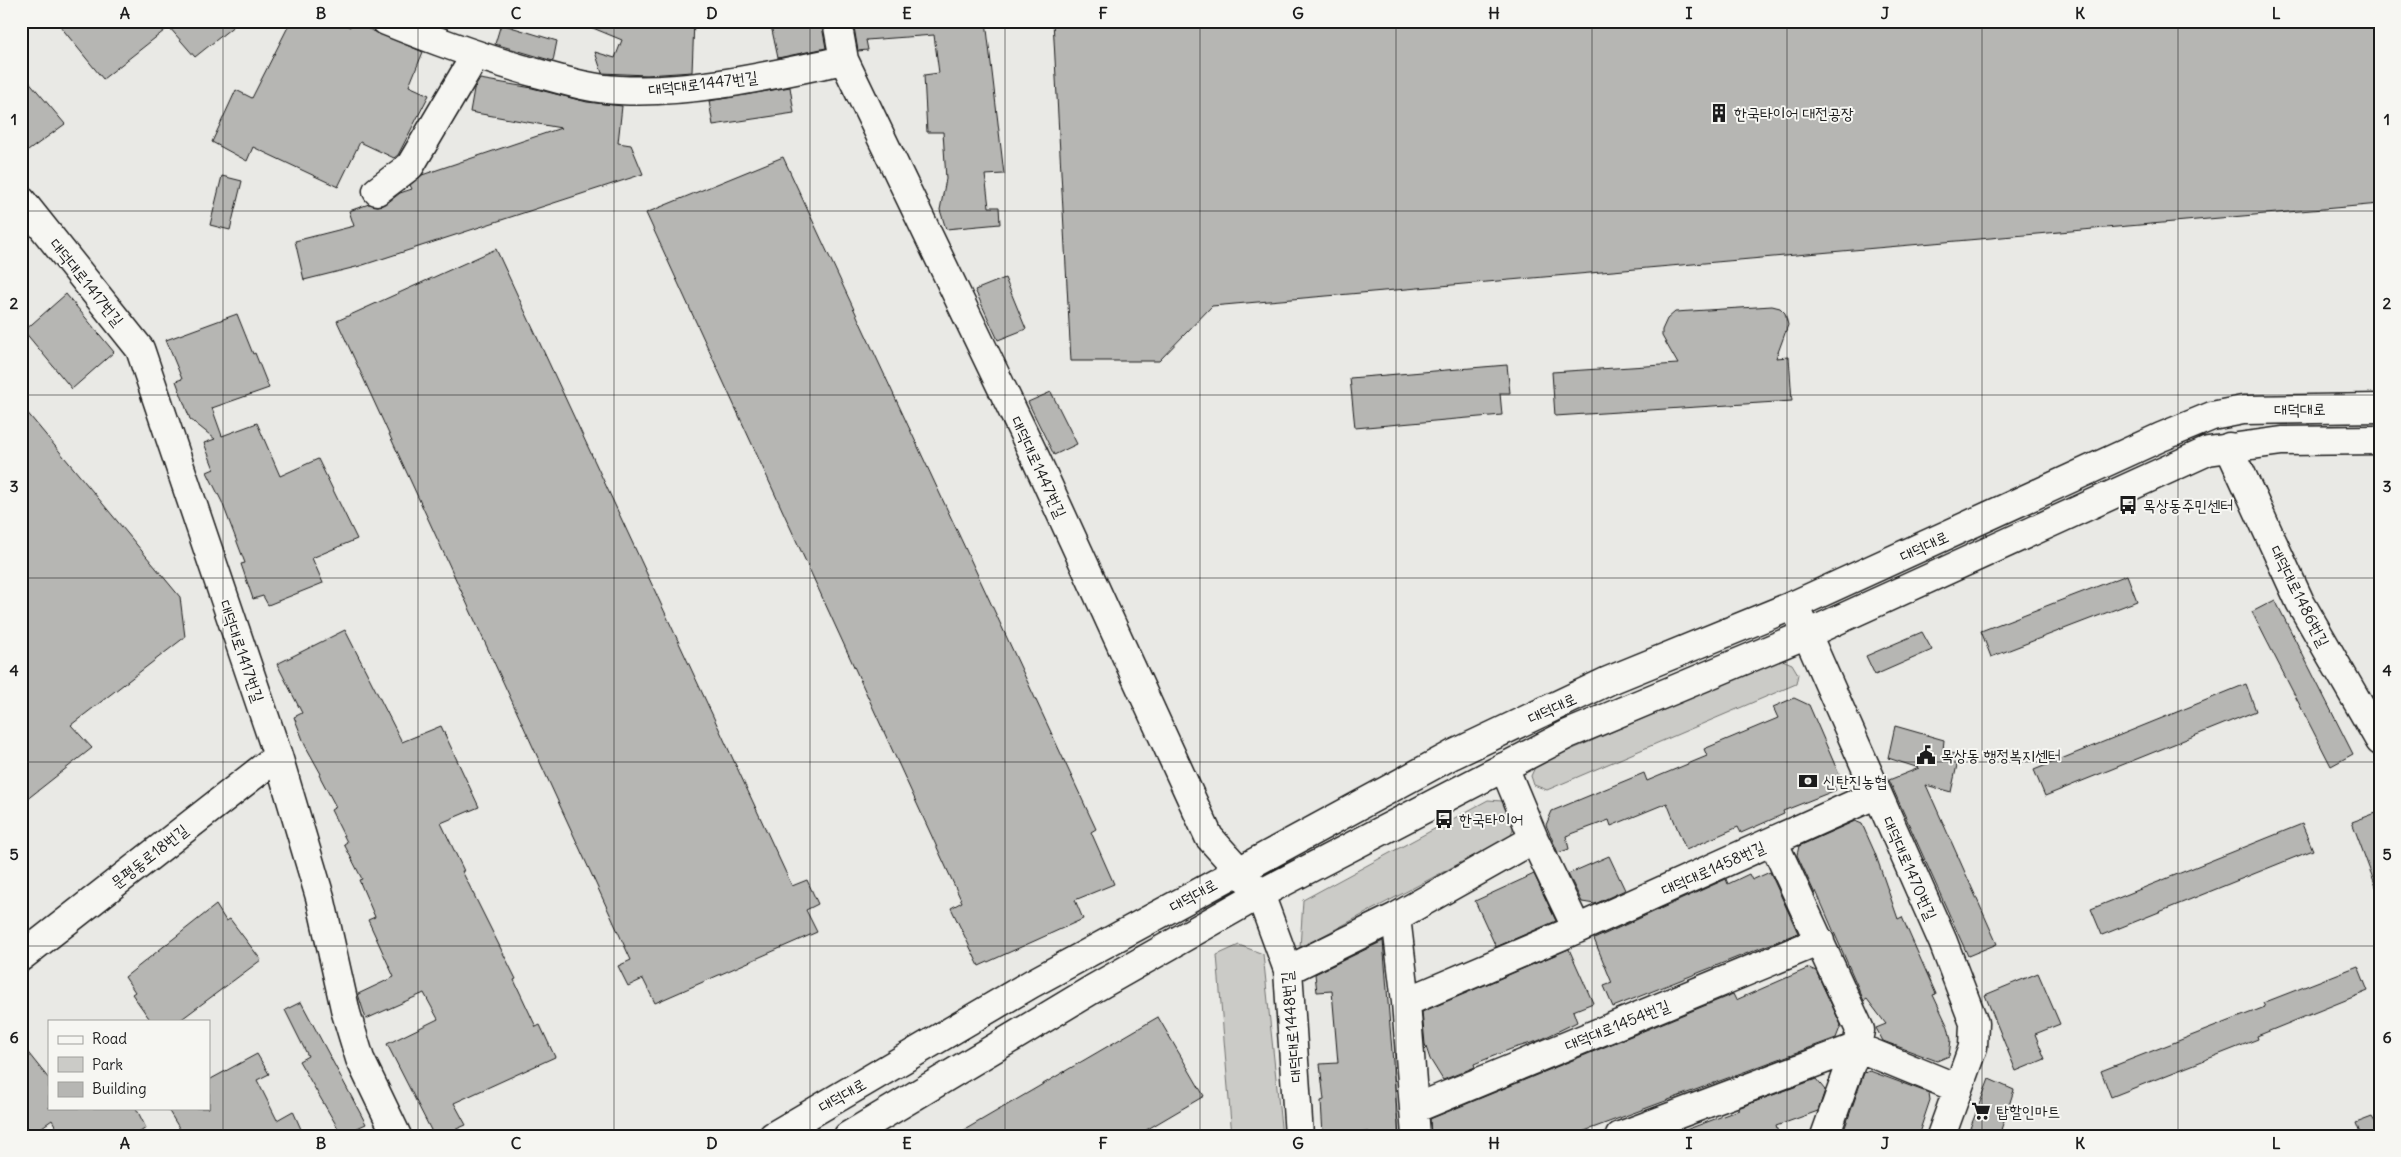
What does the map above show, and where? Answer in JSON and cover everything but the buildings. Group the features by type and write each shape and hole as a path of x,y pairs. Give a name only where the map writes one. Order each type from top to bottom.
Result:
{"street":[{"name":"대덕대로1447번길","path":"386,21 475,56 585,86 617,90 661,91 794,71 844,60"},
{"name":"대덕대로1447번길","path":"838,21 844,60 1035,457 1209,837 1240,869"},
{"path":"377,191 410,166 475,56"},
{"name":"대덕대로1417번길","path":"21,200 140,349 278,756 320,897 346,1013 360,1059 397,1136"},
{"name":"대덕대로","path":"773,1136 1031,984 1240,869 1452,755 1608,681 1794,605 2212,416 2243,410 2380,408"},
{"name":"대덕대로","path":"848,1136 1093,989 1260,894 1568,734 1807,634 2208,451 2282,441 2380,440"},
{"name":"대덕대로1486번길","path":"2228,447 2300,602 2380,741"},
{"name":"대덕대로1470번길","path":"1794,605 1942,942 1974,1023 1973,1047 1940,1136"},
{"name":"문평동로18번길","path":"21,956 278,756"},
{"path":"1406,1002 1577,928 1534,839 1504,767"},
{"path":"1773,841 1877,794"},
{"path":"1288,970 1396,916 1534,839"},
{"name":"대덕대로1458번길","path":"1577,928 1773,841 1860,1030 1857,1047 1825,1136"},
{"name":"대덕대로1448번길","path":"1240,869 1260,894 1288,970 1299,1136"},
{"name":"대덕대로1454번길","path":"1396,916 1406,1002 1415,1123 1820,941"},
{"path":"1620,1136 1857,1047 1958,1088"}],"green space":[{"path":"1780,659 1792,664 1798,674 1796,684 1547,790 1534,785 1531,776 1536,765"},
{"path":"1488,800 1502,801 1515,821 1511,836 1300,948 1303,900"},
{"path":"1239,945 1263,954 1282,1136 1232,1136 1217,955"}],"place":[{"name":"한국타이어 대전공장","path":"1719,113"},
{"name":"목상동주민센터","path":"2128,505"},
{"name":"목상동 행정복지센터","path":"1926,755"},
{"name":"신탄진농협","path":"1808,781"},
{"name":"한국타이어","path":"1444,819"},
{"name":"탑할인마트","path":"1981,1111"}]}
